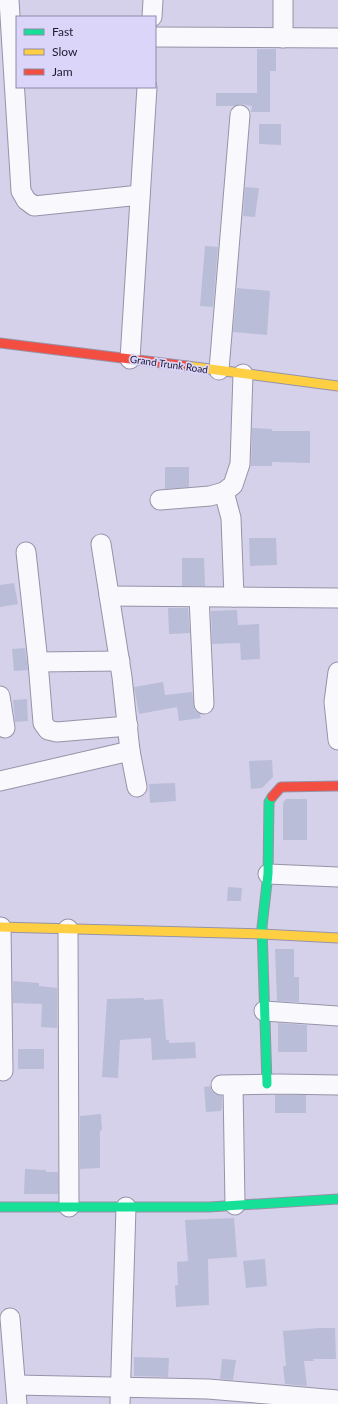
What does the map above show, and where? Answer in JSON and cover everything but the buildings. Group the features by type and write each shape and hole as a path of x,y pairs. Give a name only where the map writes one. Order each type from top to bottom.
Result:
{"street":[{"path":"9,0 14,36 16,80"},
{"path":"152,16 153,0"},
{"path":"283,0 283,38"},
{"path":"156,37 338,38"},
{"path":"16,88 21,191 26,200 34,206 140,195"},
{"path":"130,358 147,88"},
{"path":"219,370 240,116"},
{"name":"Grand Trunk Road","path":"0,343 130,358 338,386"},
{"path":"160,500 210,496 224,492 233,485 240,464 243,374"},
{"path":"224,492 231,518 234,597"},
{"path":"101,544 120,661 130,751 137,787"},
{"path":"26,552 43,723 48,730 57,732 128,726"},
{"path":"109,596 338,598"},
{"path":"199,597 204,704"},
{"path":"38,662 120,661"},
{"path":"338,672 334,702 338,740"},
{"path":"0,696 5,728"},
{"path":"0,781 130,751"},
{"path":"267,1084 262,934 268,874 269,802 274,793 281,787 338,786"},
{"path":"268,874 338,877"},
{"path":"3,1071 0,927 262,934 338,938"},
{"path":"68,929 69,1207"},
{"path":"264,1011 338,1016"},
{"path":"235,1205 227,1085 338,1084"},
{"path":"0,1207 208,1207 338,1200"},
{"path":"120,1396 126,1207"},
{"path":"10,1318 12,1397 120,1396 208,1389 338,1400"}],"traffic: fast":[{"path":"267,1084 262,927 268,874 269,802 272,797"},
{"path":"0,1207 209,1207 338,1199"}],"traffic: slow":[{"path":"187,366 338,386"},
{"path":"0,927 262,934 338,938"}],"traffic: jam":[{"path":"0,343 187,366"},
{"path":"272,797 281,787 338,786"}]}
